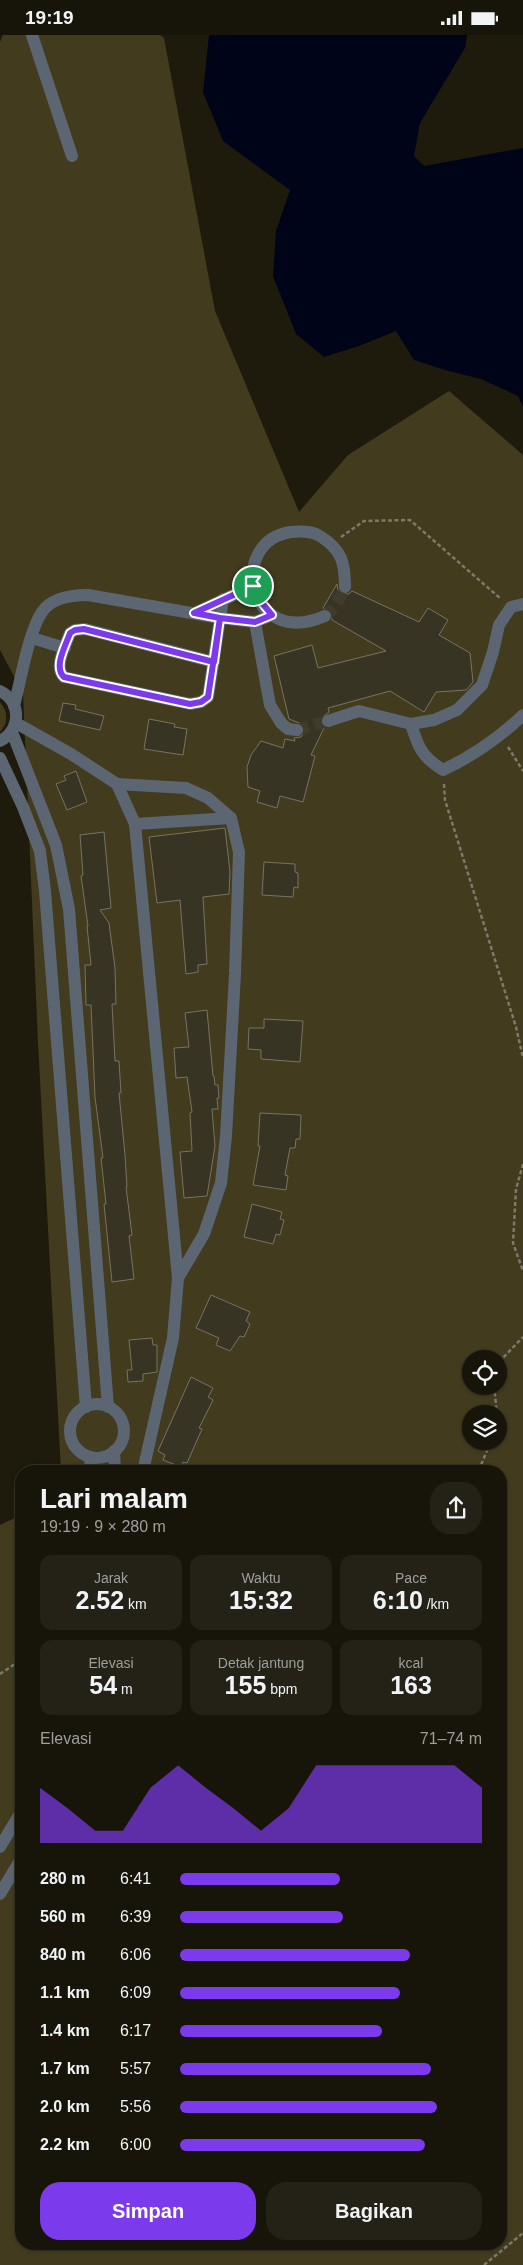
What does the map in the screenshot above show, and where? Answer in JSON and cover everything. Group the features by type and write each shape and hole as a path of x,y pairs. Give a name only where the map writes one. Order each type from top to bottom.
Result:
{"street":[{"path":"32,35 72,156"},
{"path":"325,616 312,622 298,624 284,621 272,615 257,597 253,586 253,569 259,553 270,541 284,533 301,531 317,534 331,543 340,555 345,568 345,587"},
{"path":"194,613 253,586"},
{"path":"108,1407 69,909 56,845 14,728 14,706 32,638 42,611 60,598 71,595 88,595 220,618 255,622 272,615"},
{"path":"214,662 84,629 75,630 70,633 59,667 60,673 64,677 190,704 201,702 208,697 214,662 223,599"},
{"path":"328,721 359,711 411,724 434,719 457,710 482,685 493,652 499,625 517,605"},
{"path":"255,622 270,705 281,723 288,729 297,730"},
{"path":"32,638 65,648"},
{"path":"0,691 10,698 14,706"},
{"path":"411,724 417,744 428,760 443,770 466,759 502,735 523,715"},
{"path":"0,741 14,728"},
{"path":"14,728 118,784 186,788 208,798 231,818 239,852 235,974 226,1135 221,1183 204,1234 178,1278"},
{"path":"0,758 23,807 40,851 45,891 86,1407"},
{"path":"118,784 135,824 178,1278 173,1338 144,1465"},
{"path":"135,824 231,818"},
{"path":"114,1451 99,1458 90,1457 76,1448 70,1433 74,1418 86,1407 101,1405 108,1407 121,1419 124,1427 123,1436 114,1451 115,1465"},
{"path":"90,1457 91,1465"},
{"path":"0,1847 15,1822"},
{"path":"0,1895 15,1869"}],"path":[{"path":"331,543 364,521 410,519 517,605"},
{"path":"502,735 523,771"},
{"path":"443,770 444,800 516,1027 523,1058"},
{"path":"523,1164 516,1189 513,1243 523,1271"},
{"path":"507,1354 523,1337"},
{"path":"481,1465 487,1450"},
{"path":"0,1674 15,1664"},
{"path":"507,2246 523,2233"},
{"path":"484,2265 502,2250"}],"shaded area":[{"path":"3,35 160,35 164,38 215,311 299,512 348,455 449,391 523,455 523,2265 0,2265 0,1525 15,1518 15,2250 507,2250 507,1465 61,1465 38,1042 23,693 0,650 0,42"},
{"path":"0,702 5,709 6,721 0,732"}],"water":[{"path":"209,35 467,35 465,48 420,123 414,156 424,166 523,148 523,407 518,396 481,379 414,360 396,331 359,346 324,357 296,334 273,276 276,231 290,190 223,141 203,92"}],"building":[{"path":"337,584 338,591 342,594 349,594 352,591 419,622 428,608 448,620 439,635 470,653 473,682 466,690 436,692 424,712 390,691 328,708 329,712 320,719 320,724 324,728 311,755 315,756 303,802 280,796 277,808 257,802 260,791 248,787 247,767 251,755 261,741 283,748 285,739 295,741 294,738 301,737 305,731 302,724 289,719 274,656 312,645 318,668 386,651 332,620 331,611 323,608"},
{"path":"63,703 76,705 75,709 104,716 100,730 59,721"},
{"path":"149,719 175,724 174,727 187,729 183,755 144,749"},
{"path":"76,771 87,802 67,810 56,784 66,780 64,776"},
{"path":"225,828 230,872 229,894 203,897 207,964 198,965 198,972 186,974 180,900 157,903 149,837"},
{"path":"104,832 111,908 100,910 109,923 115,968 116,1004 112,1004 115,1061 119,1061 121,1093 119,1093 126,1187 132,1235 129,1236 134,1279 112,1282 104,1204 106,1204 101,1158 103,1158 95,1097 91,1005 86,1005 85,965 91,965 81,876 83,875 80,835"},
{"path":"264,862 295,864 295,872 298,873 298,888 294,887 293,897 262,895"},
{"path":"207,1010 213,1076 215,1085 218,1085 219,1098 217,1098 218,1109 212,1109 215,1146 207,1196 184,1198 180,1152 192,1151 190,1113 192,1112 187,1077 176,1078 174,1048 189,1047 185,1013"},
{"path":"264,1019 303,1021 300,1062 261,1059 261,1050 248,1049 249,1028 264,1028"},
{"path":"260,1113 301,1115 300,1139 296,1139 295,1148 290,1148 285,1175 288,1176 286,1190 253,1185 260,1146 258,1146"},
{"path":"252,1204 282,1212 280,1219 284,1220 280,1235 276,1234 273,1244 244,1237"},
{"path":"211,1295 250,1312 246,1321 250,1324 244,1337 240,1336 230,1351 216,1345 219,1338 196,1328"},
{"path":"152,1338 153,1345 157,1345 157,1372 143,1374 143,1381 128,1382 127,1370 132,1370 129,1340"},
{"path":"191,1377 213,1388 208,1397 213,1400 199,1428 202,1429 187,1463 183,1462 182,1465 176,1465 163,1460 165,1455 158,1451"}],"tunnel":[{"path":"325,616 335,607 345,587"},
{"path":"297,730 328,721"}],"route":[{"path":"253,586 194,613 220,618 214,662 208,697 201,702 190,704 64,677 60,673 59,667 70,633 75,630 84,629 214,662 220,618 255,622 272,615 263,607 253,586"}]}
